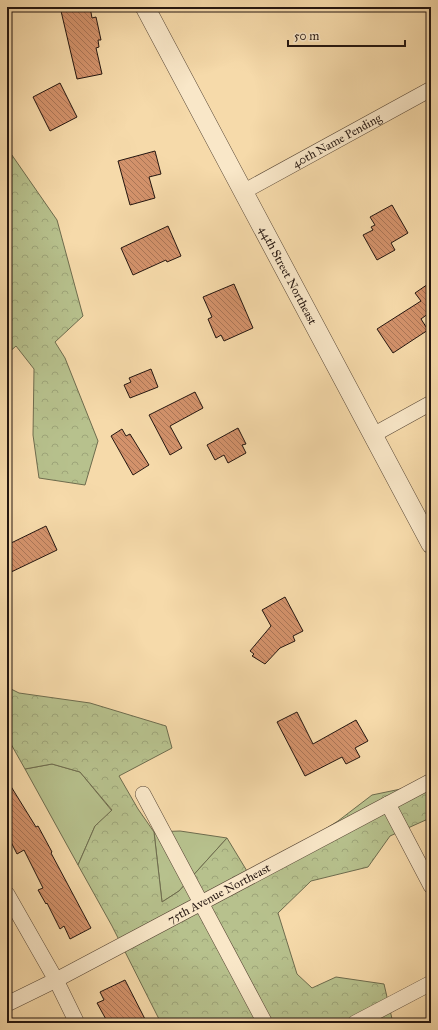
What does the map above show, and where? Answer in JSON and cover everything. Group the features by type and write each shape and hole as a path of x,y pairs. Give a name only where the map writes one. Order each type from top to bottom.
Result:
{"street":[{"name":"44th Street Northeast","path":"145,7 431,544"},
{"name":"40th Name Pending","path":"244,192 431,89"},
{"path":"373,435 431,404"},
{"name":"75th Avenue Northeast","path":"7,1004 56,980 431,781"},
{"path":"143,794 265,1023"},
{"path":"388,804 431,886"},
{"path":"7,894 56,980 77,1023"},
{"path":"356,1023 431,983"}],"green space":[{"path":"7,148 57,220 83,316 55,342 65,358 98,441 85,485 39,478 33,435 34,369 16,346 7,354"},
{"path":"7,687 19,693 90,703 166,726 172,748 119,776 138,809 154,832 162,902 179,891 227,838 250,876 338,821 372,795 420,785 431,779 431,834 428,819 390,836 368,867 311,881 278,913 297,974 312,988 336,977 384,984 393,1023 161,1023 112,926 78,865 95,826 112,810 80,772 52,764 25,769 7,737"},
{"path":"52,764 80,772 112,811 95,826 78,865 25,769"},
{"path":"180,831 227,838 179,891 162,902 154,832"}],"building":[{"path":"78,7 90,7 92,18 96,17 101,40 98,40 99,47 96,48 102,74 77,79 61,11"},
{"path":"60,83 77,117 50,131 33,97"},
{"path":"155,151 161,174 149,177 155,198 130,205 118,161"},
{"path":"392,205 408,233 391,243 395,250 377,260 363,235 373,230 371,227 375,225 370,217"},
{"path":"168,226 181,256 167,262 166,260 133,275 121,248"},
{"path":"431,282 431,316 429,313 421,319 428,330 393,353 377,329 421,301 415,293"},
{"path":"234,284 253,328 224,341 221,335 216,338 208,319 212,317 203,297"},
{"path":"151,369 158,387 130,398 124,385 131,382 129,378"},
{"path":"195,392 203,408 170,426 182,448 170,455 149,415"},
{"path":"238,428 246,444 242,445 246,453 228,463 224,455 215,460 207,445"},
{"path":"122,429 126,436 130,434 149,465 133,475 111,436"},
{"path":"46,526 57,550 7,574 7,545"},
{"path":"285,597 303,631 293,636 295,641 280,648 265,664 252,656 254,654 250,651 271,626 262,610"},
{"path":"297,712 313,744 356,720 368,741 355,748 360,757 346,764 342,757 305,776 277,722"},
{"path":"7,780 36,827 38,826 91,928 70,939 64,926 60,929 47,903 46,904 38,890 43,888 24,850 17,854 7,834"},
{"path":"125,980 147,1023 108,1023 97,1003 104,1000 100,992"}]}
